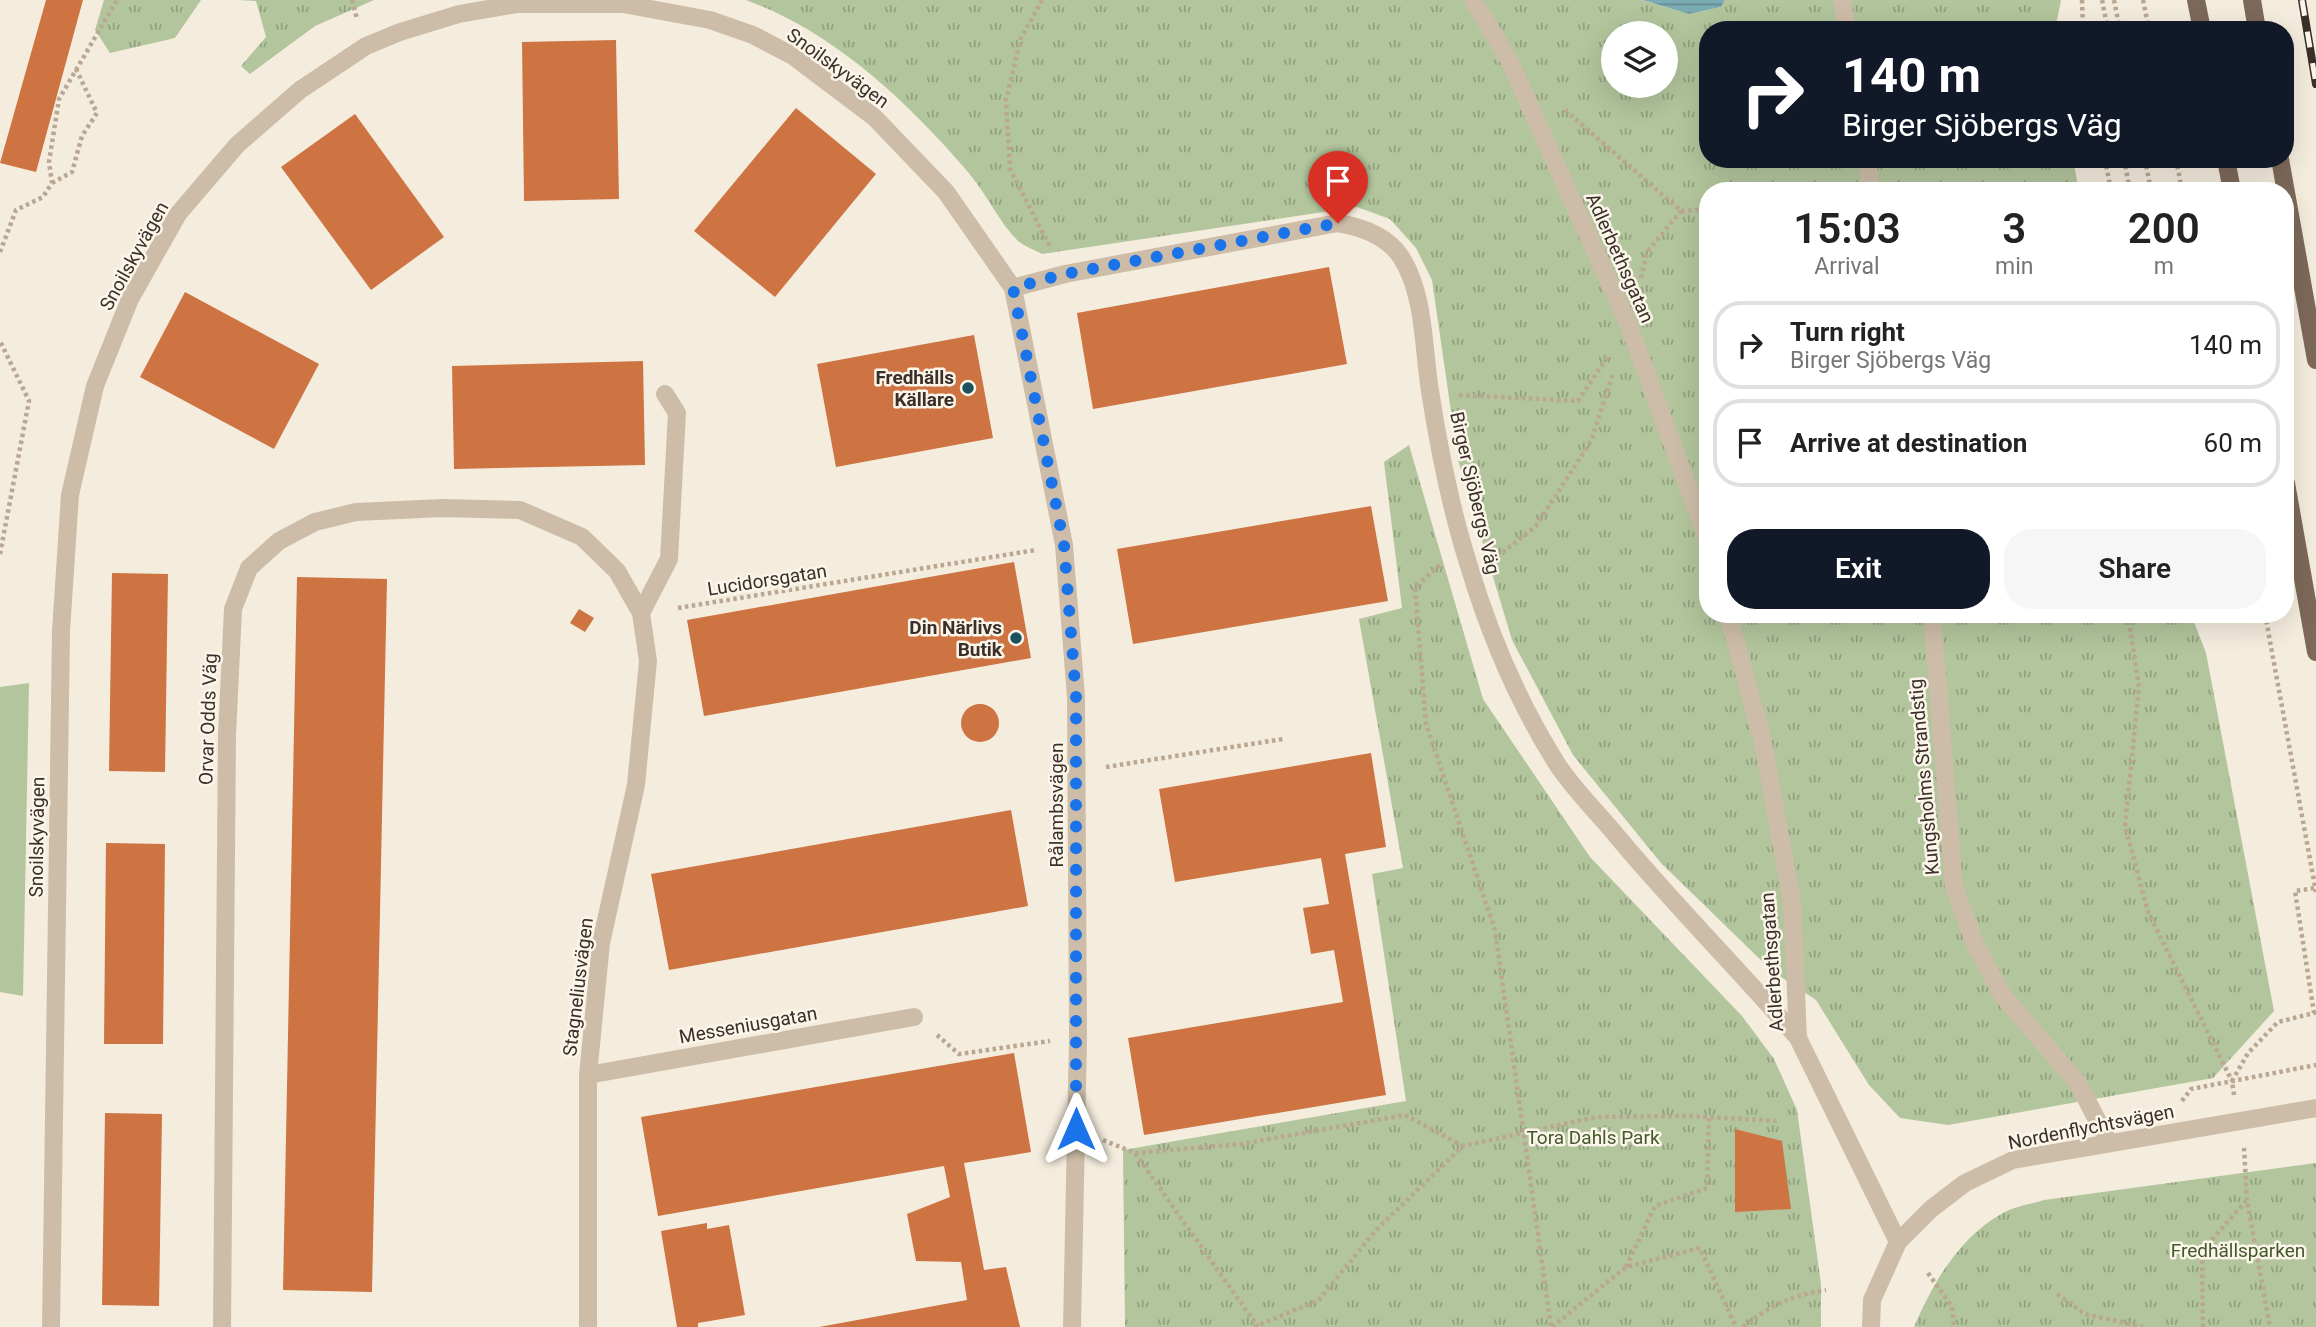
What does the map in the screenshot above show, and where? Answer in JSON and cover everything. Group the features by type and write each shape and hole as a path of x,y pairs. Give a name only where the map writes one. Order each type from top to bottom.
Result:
{"main road":[{"path":"2196,0 2200,21"},
{"path":"2252,0 2256,21"},
{"path":"2294,237 2316,360"},
{"path":"2294,528 2316,652"}],"street":[{"name":"Adlerbethsgatan","path":"1473,0 1510,62 1629,326 1699,517"},
{"path":"1842,0 1846,21"},
{"name":"Snoilskyvägen","path":"51,1327 61,631 70,495 95,386 130,299 178,214 237,145 300,90 366,46 400,32 460,14 517,4 623,4 669,10 742,32 793,56 874,117 946,192 1013,288"},
{"name":"Birger Sjöbergs Väg","path":"1013,288 1065,274 1338,223 1360,226 1383,239 1399,254 1410,272 1430,393 1467,560 1512,684 1558,766 1652,879 1733,962 1798,1038"},
{"name":"Rålambsvägen","path":"1013,288 1064,545 1076,697 1076,1129 1072,1327"},
{"path":"641,613 669,559 677,413 665,394"},
{"name":"Orvar Odds Väg","path":"222,1327 227,734 233,609 249,568 279,541 315,522 356,512 443,508 520,510 582,537 617,571 641,613"},
{"name":"Stagneliusvägen","path":"589,1327 588,1075 601,943 636,785 648,661 641,613"},
{"name":"Adlerbethsgatan","path":"1730,623 1763,742 1792,902 1798,1038 1898,1242"},
{"name":"Kungsholms Strandstig","path":"1933,623 1954,887 1975,944 2003,996 2078,1083 2109,1143"},
{"name":"Messeniusgatan","path":"588,1075 914,1017"},
{"name":"Nordenflychtsvägen","path":"1898,1242 1931,1209 1965,1183 2013,1160 2316,1108"},
{"path":"1871,1327 1872,1300 1898,1242"}],"path":[{"path":"52,183 49,162 59,99 117,0"},
{"path":"1042,0 1021,38 1006,100 1010,169 1065,274"},
{"path":"2082,0 2083,21"},
{"path":"2102,0 2106,21"},
{"path":"2114,0 2118,21"},
{"path":"2143,0 2148,21"},
{"path":"0,252 16,210 43,197 52,183 72,172 82,136 97,113 75,68"},
{"path":"1560,106 1681,211 1699,210"},
{"path":"1467,560 1497,557 1536,526 1591,441 1629,326 1647,252 1681,211"},
{"path":"1430,393 1577,401 1629,326"},
{"path":"0,341 29,401 0,554"},
{"name":"Lucidorsgatan","path":"641,613 1013,554"},
{"path":"1438,565 1415,587 1426,724 1495,930 1552,1327"},
{"path":"2129,623 2139,687 2125,826 2147,912 2231,1082 2246,1157 2247,1200 2270,1327"},
{"path":"2231,1082 2248,1053 2278,1022 2315,1013 2295,891 2316,890 2268,623"},
{"path":"1078,772 1283,739"},
{"path":"959,1054 1013,1044"},
{"name":"Nordenflychtsvägen","path":"2191,1089 2316,1065"},
{"path":"1076,1129 1135,1153 1241,1143 1405,1115 1463,1146"},
{"path":"1135,1153 1256,1326 1319,1300 1376,1230 1463,1146 1596,1117 1709,1117 1779,1121"},
{"path":"1626,1267 1655,1206 1707,1188 1709,1117"},
{"path":"2203,1327 2202,1251 2247,1200"},
{"path":"1552,1327 1626,1267 1700,1248 1737,1327"},
{"path":"1928,1273 1952,1307 1954,1327"},
{"path":"1743,1327 1771,1305 1797,1295 1826,1290"},
{"path":"2057,1294 2085,1314 2143,1327"}],"green space":[{"path":"104,0 201,0 175,38 110,53 95,30"},
{"path":"238,0 374,0 315,26 250,74 241,66 266,37 256,1"},
{"path":"746,0 1643,0 1689,14 1721,7 1725,0 2061,0 2057,21 1699,21 1699,168 2075,168 2077,182 1699,182 1699,623 2194,623 2206,653 2274,1011 2213,1078 1948,1125 1900,1118 1869,1085 1816,1000 1772,971 1661,863 1573,755 1512,640 1458,460 1432,280 1416,248 1390,219 1357,207 1042,254 1018,241 968,172 920,120 867,71 809,30"},
{"name":"Tora Dahls Park","path":"1409,445 1483,699 1590,857 1742,1016 1774,1059 1797,1110 1821,1284 1821,1327 1125,1327 1123,1150 1406,1101 1372,874 1403,868 1359,619 1402,608 1384,462"},
{"path":"29,683 23,996 0,992 0,687"},
{"name":"Fredhällsparken","path":"2316,1163 2316,1327 1914,1327 1949,1262 1973,1235 2008,1211 2044,1200"}],"water":[{"path":"1643,0 1725,0 1721,7 1689,14"}],"building":[{"path":"46,0 83,0 36,172 0,163"},
{"path":"616,40 619,199 524,201 522,42"},
{"path":"796,108 876,174 775,297 694,231"},
{"path":"355,114 444,237 371,290 281,167"},
{"path":"1329,267 1347,364 1093,409 1077,313"},
{"path":"185,292 319,364 274,449 140,377"},
{"path":"974,335 993,438 836,467 817,364"},
{"path":"643,361 645,465 454,469 452,366"},
{"path":"1371,506 1388,601 1133,644 1117,549"},
{"path":"1014,562 1031,658 704,716 687,620"},
{"path":"112,573 168,574 165,772 109,771"},
{"path":"297,577 387,579 372,1292 283,1290"},
{"path":"579,609 594,618 585,632 570,623"},
{"path":"980,704 993,710 999,723 993,736 980,742 967,736 961,723 967,710"},
{"path":"1371,753 1386,847 1345,854 1386,1095 1144,1135 1128,1038 1343,1002 1334,950 1311,954 1303,908 1329,904 1321,858 1175,882 1159,789"},
{"path":"1011,810 1028,906 669,970 651,874"},
{"path":"106,843 165,844 163,1044 104,1044"},
{"path":"1014,1053 1031,1152 964,1163 984,1270 1006,1267 1020,1327 819,1327 967,1300 961,1262 916,1261 907,1214 950,1197 944,1166 658,1216 641,1117"},
{"path":"105,1113 162,1114 159,1306 102,1305"},
{"path":"1735,1129 1782,1141 1791,1209 1735,1212"},
{"path":"707,1223 707,1229 729,1225 745,1315 698,1323 698,1327 677,1327 661,1231"}],"railway":[{"path":"2302,0 2316,84"}],"place":[{"name":"Fredhälls Källare","path":"968,388"},
{"name":"Din Närlivs Butik","path":"1016,638"}],"route":[{"path":"1076,1129 1076,697 1064,545 1027,344 1013,288 1065,274 1338,223"}]}
